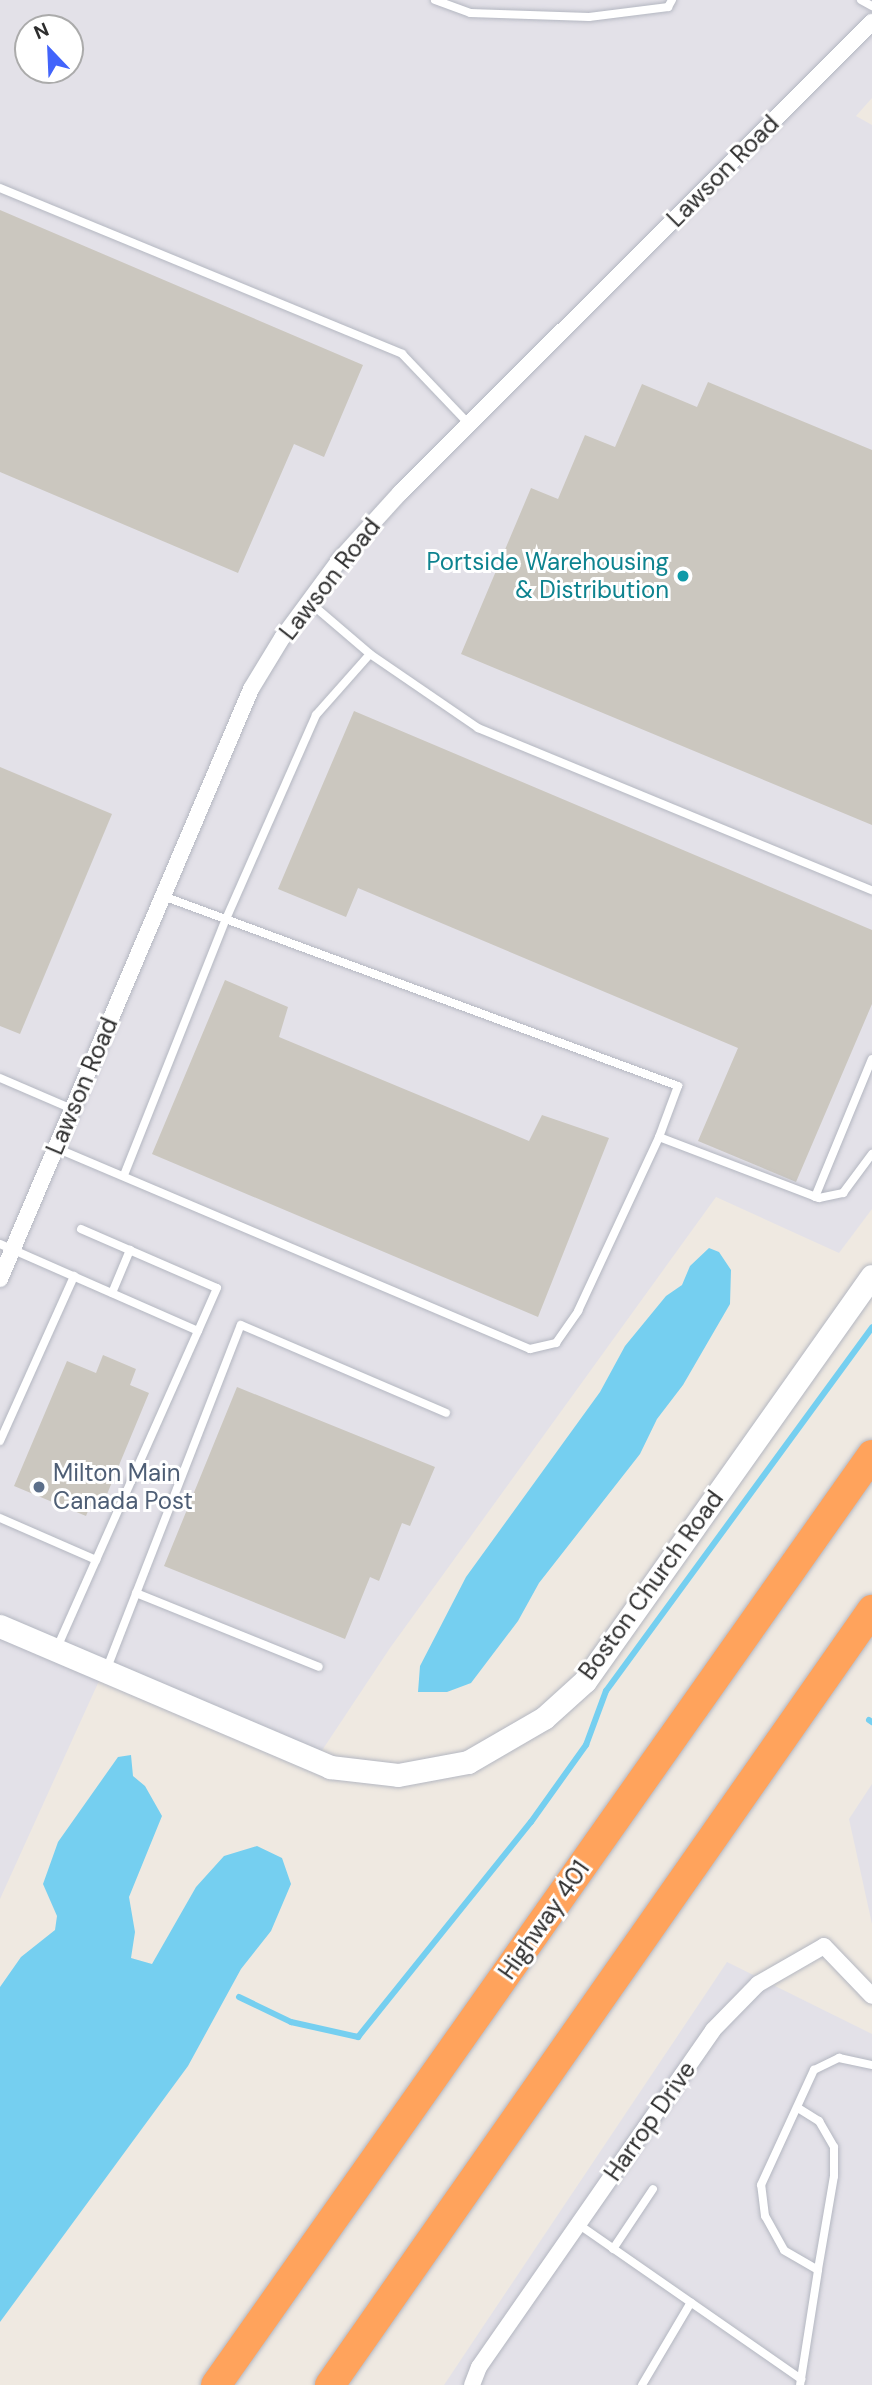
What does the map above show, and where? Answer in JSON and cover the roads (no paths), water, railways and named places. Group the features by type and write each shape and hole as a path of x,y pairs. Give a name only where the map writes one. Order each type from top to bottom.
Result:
{"highway":[{"name":"Highway 401","path":"216,2385 872,1455"},
{"path":"330,2385 872,1610"}],"street":[{"name":"Lawson Road","path":"0,1279 6,1246 56,1148 251,689 308,601 391,503 872,22"},
{"name":"Boston Church Road","path":"0,1626 330,1767 366,1774 432,1772 468,1762 509,1743 544,1718 585,1681 872,1276"},
{"name":"Harrop Drive","path":"472,2385 479,2367 713,2031 758,1984 824,1946 872,1996"}],"lane":[{"path":"435,0 470,13 589,17 668,7 672,0"},
{"path":"862,0 872,6"},
{"path":"0,188 402,354 469,424"},
{"path":"308,601 370,654 478,728 872,890"},
{"path":"124,1175 226,919 316,715 370,654"},
{"path":"56,1148 530,1349 556,1343 578,1311 659,1136 678,1086 163,896"},
{"path":"815,1197 872,1059"},
{"path":"0,1077 72,1109"},
{"path":"659,1136 815,1197 843,1193 872,1154"},
{"path":"56,1650 217,1289 81,1229"},
{"path":"6,1246 198,1331"},
{"path":"112,1293 131,1250"},
{"path":"0,1441 74,1276"},
{"path":"106,1671 241,1325 446,1413"},
{"path":"0,1518 96,1560"},
{"path":"136,1592 319,1667"},
{"path":"818,2270 784,2250 760,2200 761,2185 814,2070 839,2058 872,2065"},
{"path":"578,2224 800,2382 834,2176 834,2147 819,2121 798,2108"},
{"path":"613,2249 653,2189"},
{"path":"642,2385 691,2302"}],"water":[{"path":"709,1248 719,1252 731,1270 730,1304 683,1385 657,1419 640,1454 539,1583 518,1621 471,1683 447,1692 418,1692 420,1666 466,1577 600,1392 625,1346 666,1296 682,1285 690,1266"},
{"path":"131,1755 133,1776 145,1786 162,1816 129,1897 135,1932 131,1958 152,1964 196,1887 224,1856 257,1846 282,1858 291,1884 271,1931 241,1969 188,2066 0,2322 0,1987 21,1957 55,1930 57,1916 43,1884 58,1842 118,1757"}],"waterway":[{"path":"239,1997 291,2022 358,2037 531,1822 586,1745 606,1691 872,1327"}],"place":[{"name":"Portside Warehousing & Distribution","path":"683,576"},
{"name":"Milton Main Canada Post","path":"39,1487"}]}
